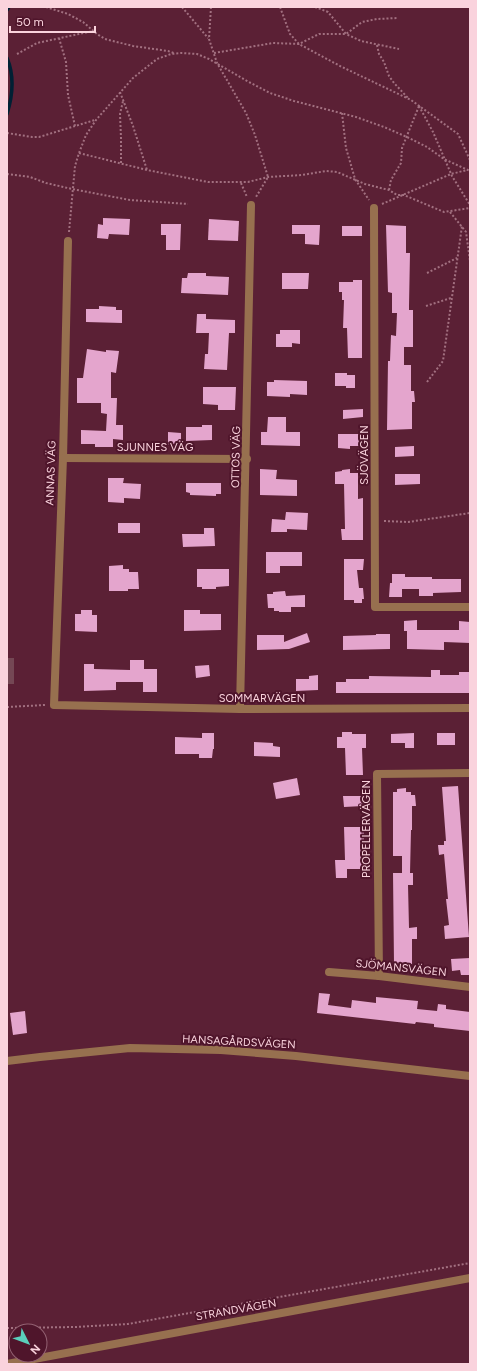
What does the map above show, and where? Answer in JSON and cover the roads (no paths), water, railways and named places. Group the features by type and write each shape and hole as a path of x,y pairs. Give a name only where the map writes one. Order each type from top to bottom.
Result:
{"street":[{"name":"OTTOS VÄG","path":"240,709 247,458 251,205"},
{"name":"SJÖVÄGEN","path":"374,208 375,607 470,607"},
{"name":"ANNAS VÄG","path":"54,705 63,458 68,241"},
{"name":"SJUNNES VÄG","path":"63,458 247,458"},
{"name":"SOMMARVÄGEN","path":"54,705 240,709 470,708"},
{"name":"PROPELLERVÄGEN","path":"379,976 377,774 470,773"},
{"name":"SJÖMANSVÄGEN","path":"329,972 379,976 470,987"},
{"name":"HANSAGÅRDSVÄGEN","path":"7,1061 130,1048 221,1050 296,1056 470,1076"},
{"name":"STRANDVÄGEN","path":"7,1364 470,1278"}],"waterway":[{"path":"7,58 10,65 12,79 11,100 7,114"}]}
